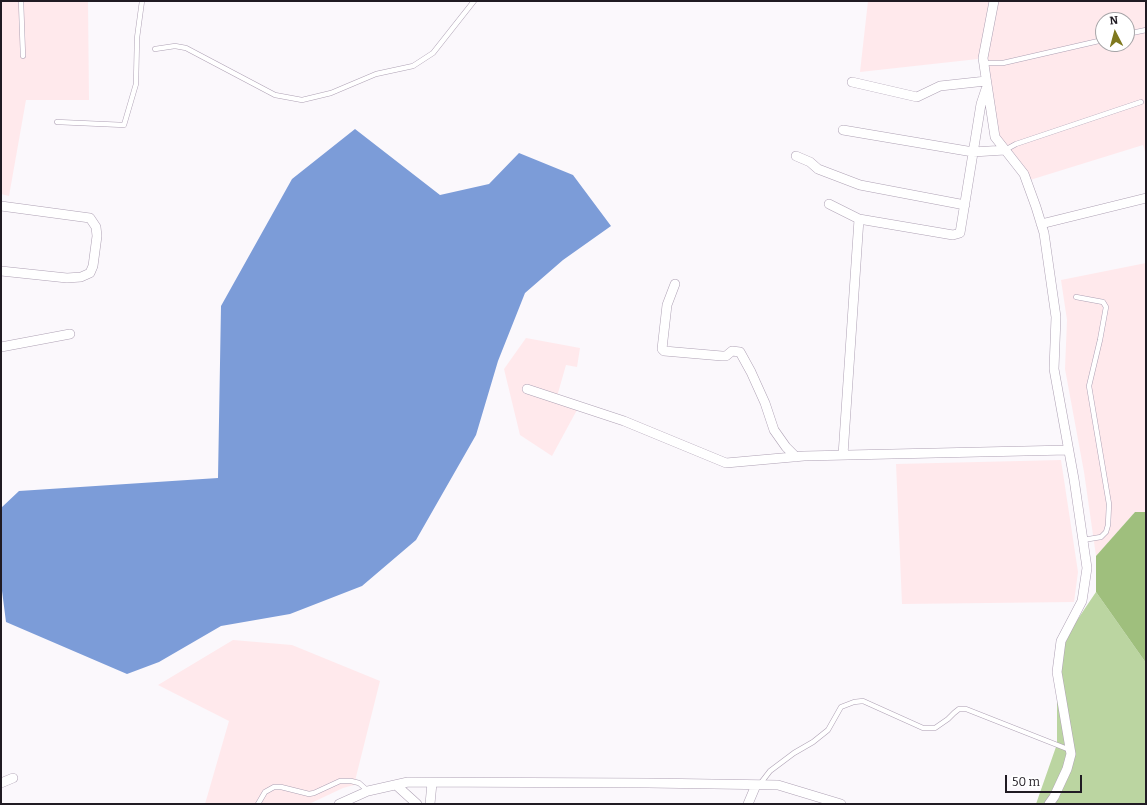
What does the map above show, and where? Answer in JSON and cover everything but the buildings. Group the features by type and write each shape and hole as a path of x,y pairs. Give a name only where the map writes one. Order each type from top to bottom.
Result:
{"street":[{"path":"994,1 983,63 995,137 1024,174 1044,233 1056,317 1054,369 1087,568 1082,601 1060,641 1057,672 1071,754 1067,769 1054,797 1049,804"},
{"path":"852,82 917,97 940,86 987,84"},
{"path":"830,204 859,220 953,235 960,233 981,104 987,84"},
{"path":"843,130 973,152 1005,150"},
{"path":"796,156 810,162 818,170 860,185 965,205"},
{"path":"1041,224 1146,198"},
{"path":"1,206 90,218 96,227 97,236 93,266 90,273 81,277 67,278 1,271"},
{"path":"843,455 859,220"},
{"path":"675,284 668,305 662,349 664,351 722,356 726,356 732,350 740,352 762,397 774,430 786,447 796,457"},
{"path":"1,347 70,334"},
{"path":"527,389 624,421 726,463 796,457 843,455 1068,450"},
{"path":"1,783 13,778"},
{"path":"339,804 368,791 408,782 648,783 778,786 815,800 841,804"},
{"path":"430,804 432,783"},
{"path":"396,785 417,804"},
{"path":"748,804 758,785"}],"lane":[{"path":"21,1 23,56"},
{"path":"57,122 124,125 136,84 137,38 142,1"},
{"path":"155,49 175,46 186,48 275,96 302,100 331,93 376,74 413,66 433,53 474,1"},
{"path":"1135,32 1146,30"},
{"path":"983,63 1003,63 1095,42"},
{"path":"1005,150 1016,144 1141,102"},
{"path":"1076,297 1103,302 1106,307 1089,386 1109,504 1108,525 1106,532 1101,536 1083,540"},
{"path":"758,785 770,771 794,752 813,742 828,730 842,707 854,702 863,701 923,728 935,728 959,709 966,709 1070,750"},
{"path":"258,804 265,792 274,787 281,787 309,794 340,781 351,781 359,783 368,791"}],"shaded area":[{"path":"1,1 88,1 89,100 26,100 9,196 1,194"},
{"path":"868,1 1146,1 1146,155 1143,145 1030,180 1026,169 998,134 987,58 860,72"},
{"path":"1146,263 1146,512 1135,512 1096,556 1084,472 1065,369 1067,320 1061,280"},
{"path":"526,338 580,348 577,367 566,365 556,400 578,408 552,456 520,435 504,369"},
{"path":"1061,460 1078,572 1074,602 902,604 896,464"},
{"path":"233,640 292,645 380,681 354,785 343,788 309,804 205,804 229,721 158,685"}],"green space":[{"path":"1135,512 1146,512 1146,663 1096,592 1096,556"},
{"path":"1096,592 1146,663 1146,804 1036,804 1057,744 1057,650"}],"water":[{"path":"355,129 440,195 489,184 519,153 573,175 611,226 563,260 525,293 498,361 476,435 416,540 362,586 290,614 221,626 159,662 127,674 6,622 1,583 1,508 19,491 218,478 221,306 292,179"}]}
